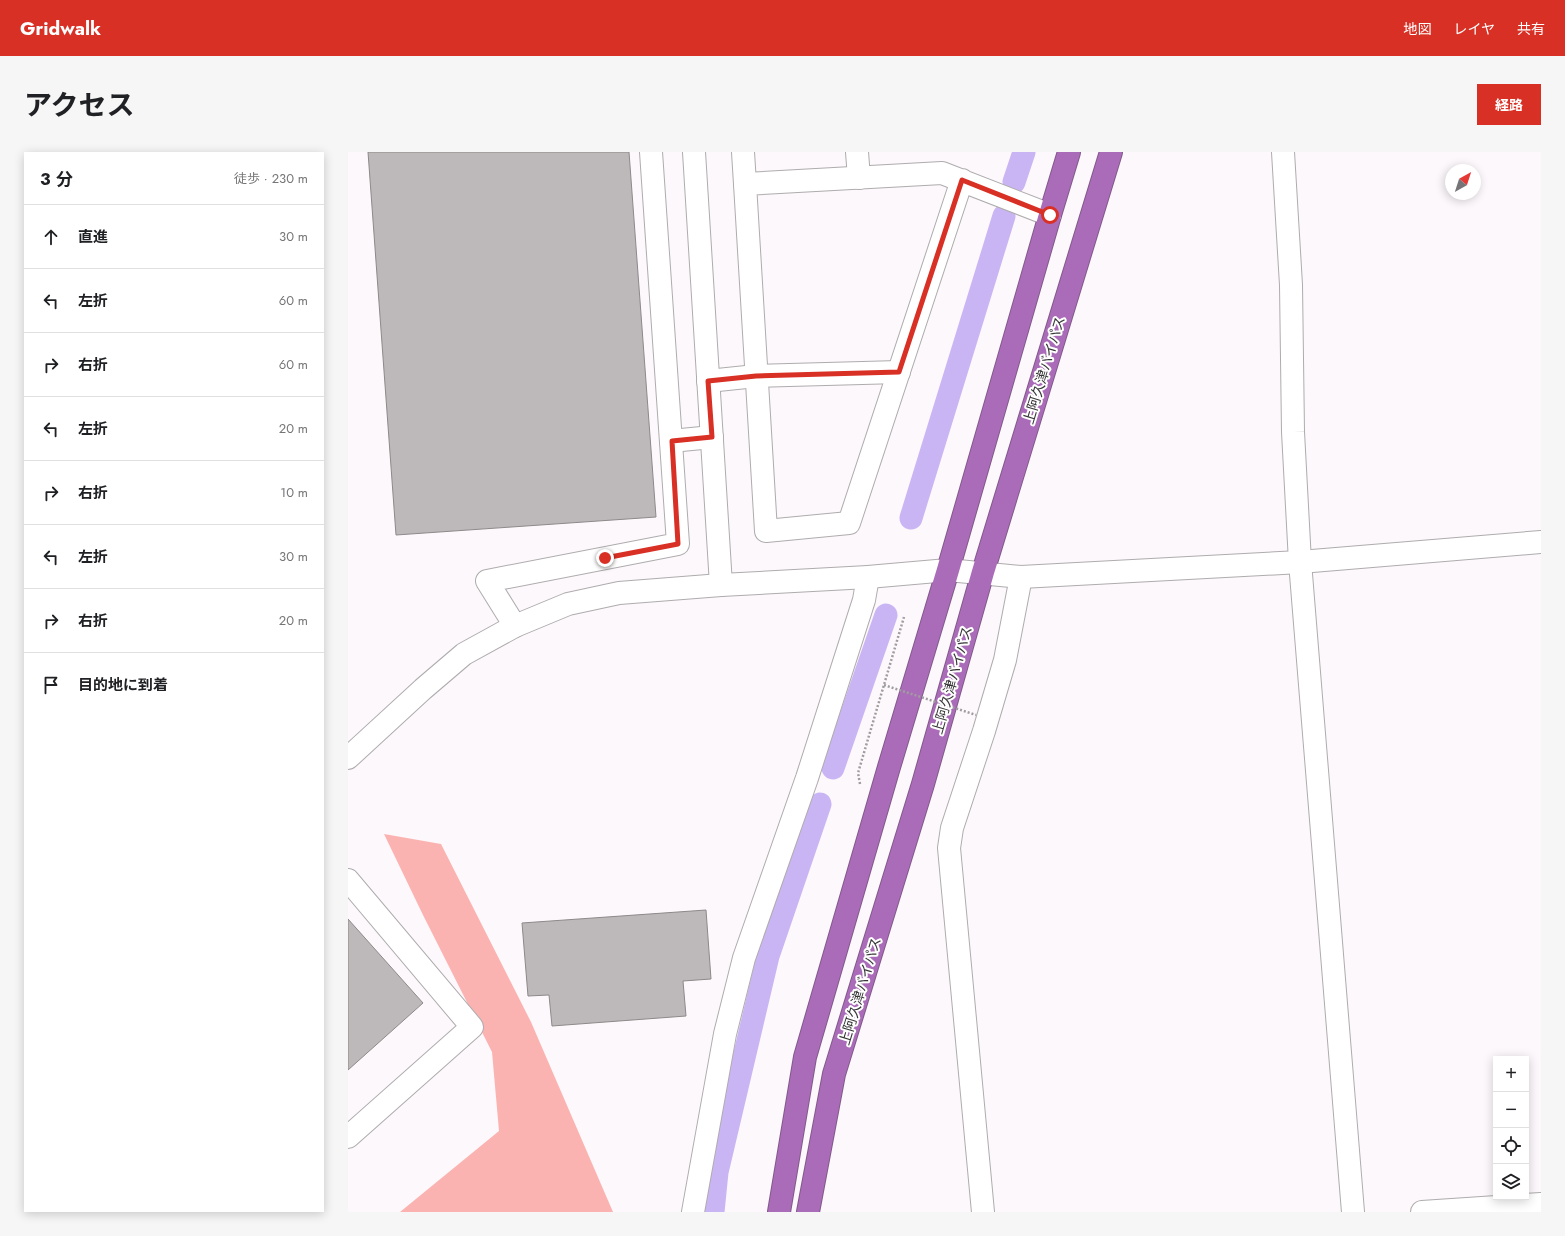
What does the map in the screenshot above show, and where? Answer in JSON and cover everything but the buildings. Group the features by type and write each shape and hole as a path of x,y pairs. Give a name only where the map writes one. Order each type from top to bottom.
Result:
{"highway":[{"path":"779,1212 805,1057 1069,152"},
{"name":"上阿久津バイパス","path":"808,1212 834,1074 923,784 983,572 1111,152"}],"street":[{"path":"515,626 487,581 678,544 651,152"},
{"path":"694,152 721,585"},
{"path":"743,152 766,531 849,523 962,180"},
{"path":"857,152 859,178"},
{"path":"1282,152 1291,285 1292,432 1300,562 1353,1212"},
{"path":"745,184 942,173 1050,215"},
{"path":"708,381 756,376 899,372"},
{"path":"672,441 712,437"},
{"path":"348,758 464,654 515,626 568,604 619,593 721,585 868,577 948,570 1021,576 1300,562 1541,542"},
{"path":"983,1212 949,848 952,828 984,731 1005,660 1021,576"},
{"path":"693,1212 725,1034 744,958 807,778 864,600 868,577"},
{"path":"348,880 472,1027 348,1137"},
{"path":"1422,1212 1541,1204"}],"path":[{"path":"858,773 904,617"},
{"path":"884,685 976,715"}],"shaded area":[{"path":"384,834 441,844 531,1022 613,1212 400,1212 499,1131 492,1052"}],"waterway":[{"path":"1014,182 1024,152"},
{"path":"911,518 1004,216"},
{"path":"833,768 886,615"},
{"path":"713,1212 717,1172 768,956 820,804"}],"route":[{"path":"605,558 678,544 672,441 712,437 708,381 756,376 899,372 962,180 1050,215"}]}
